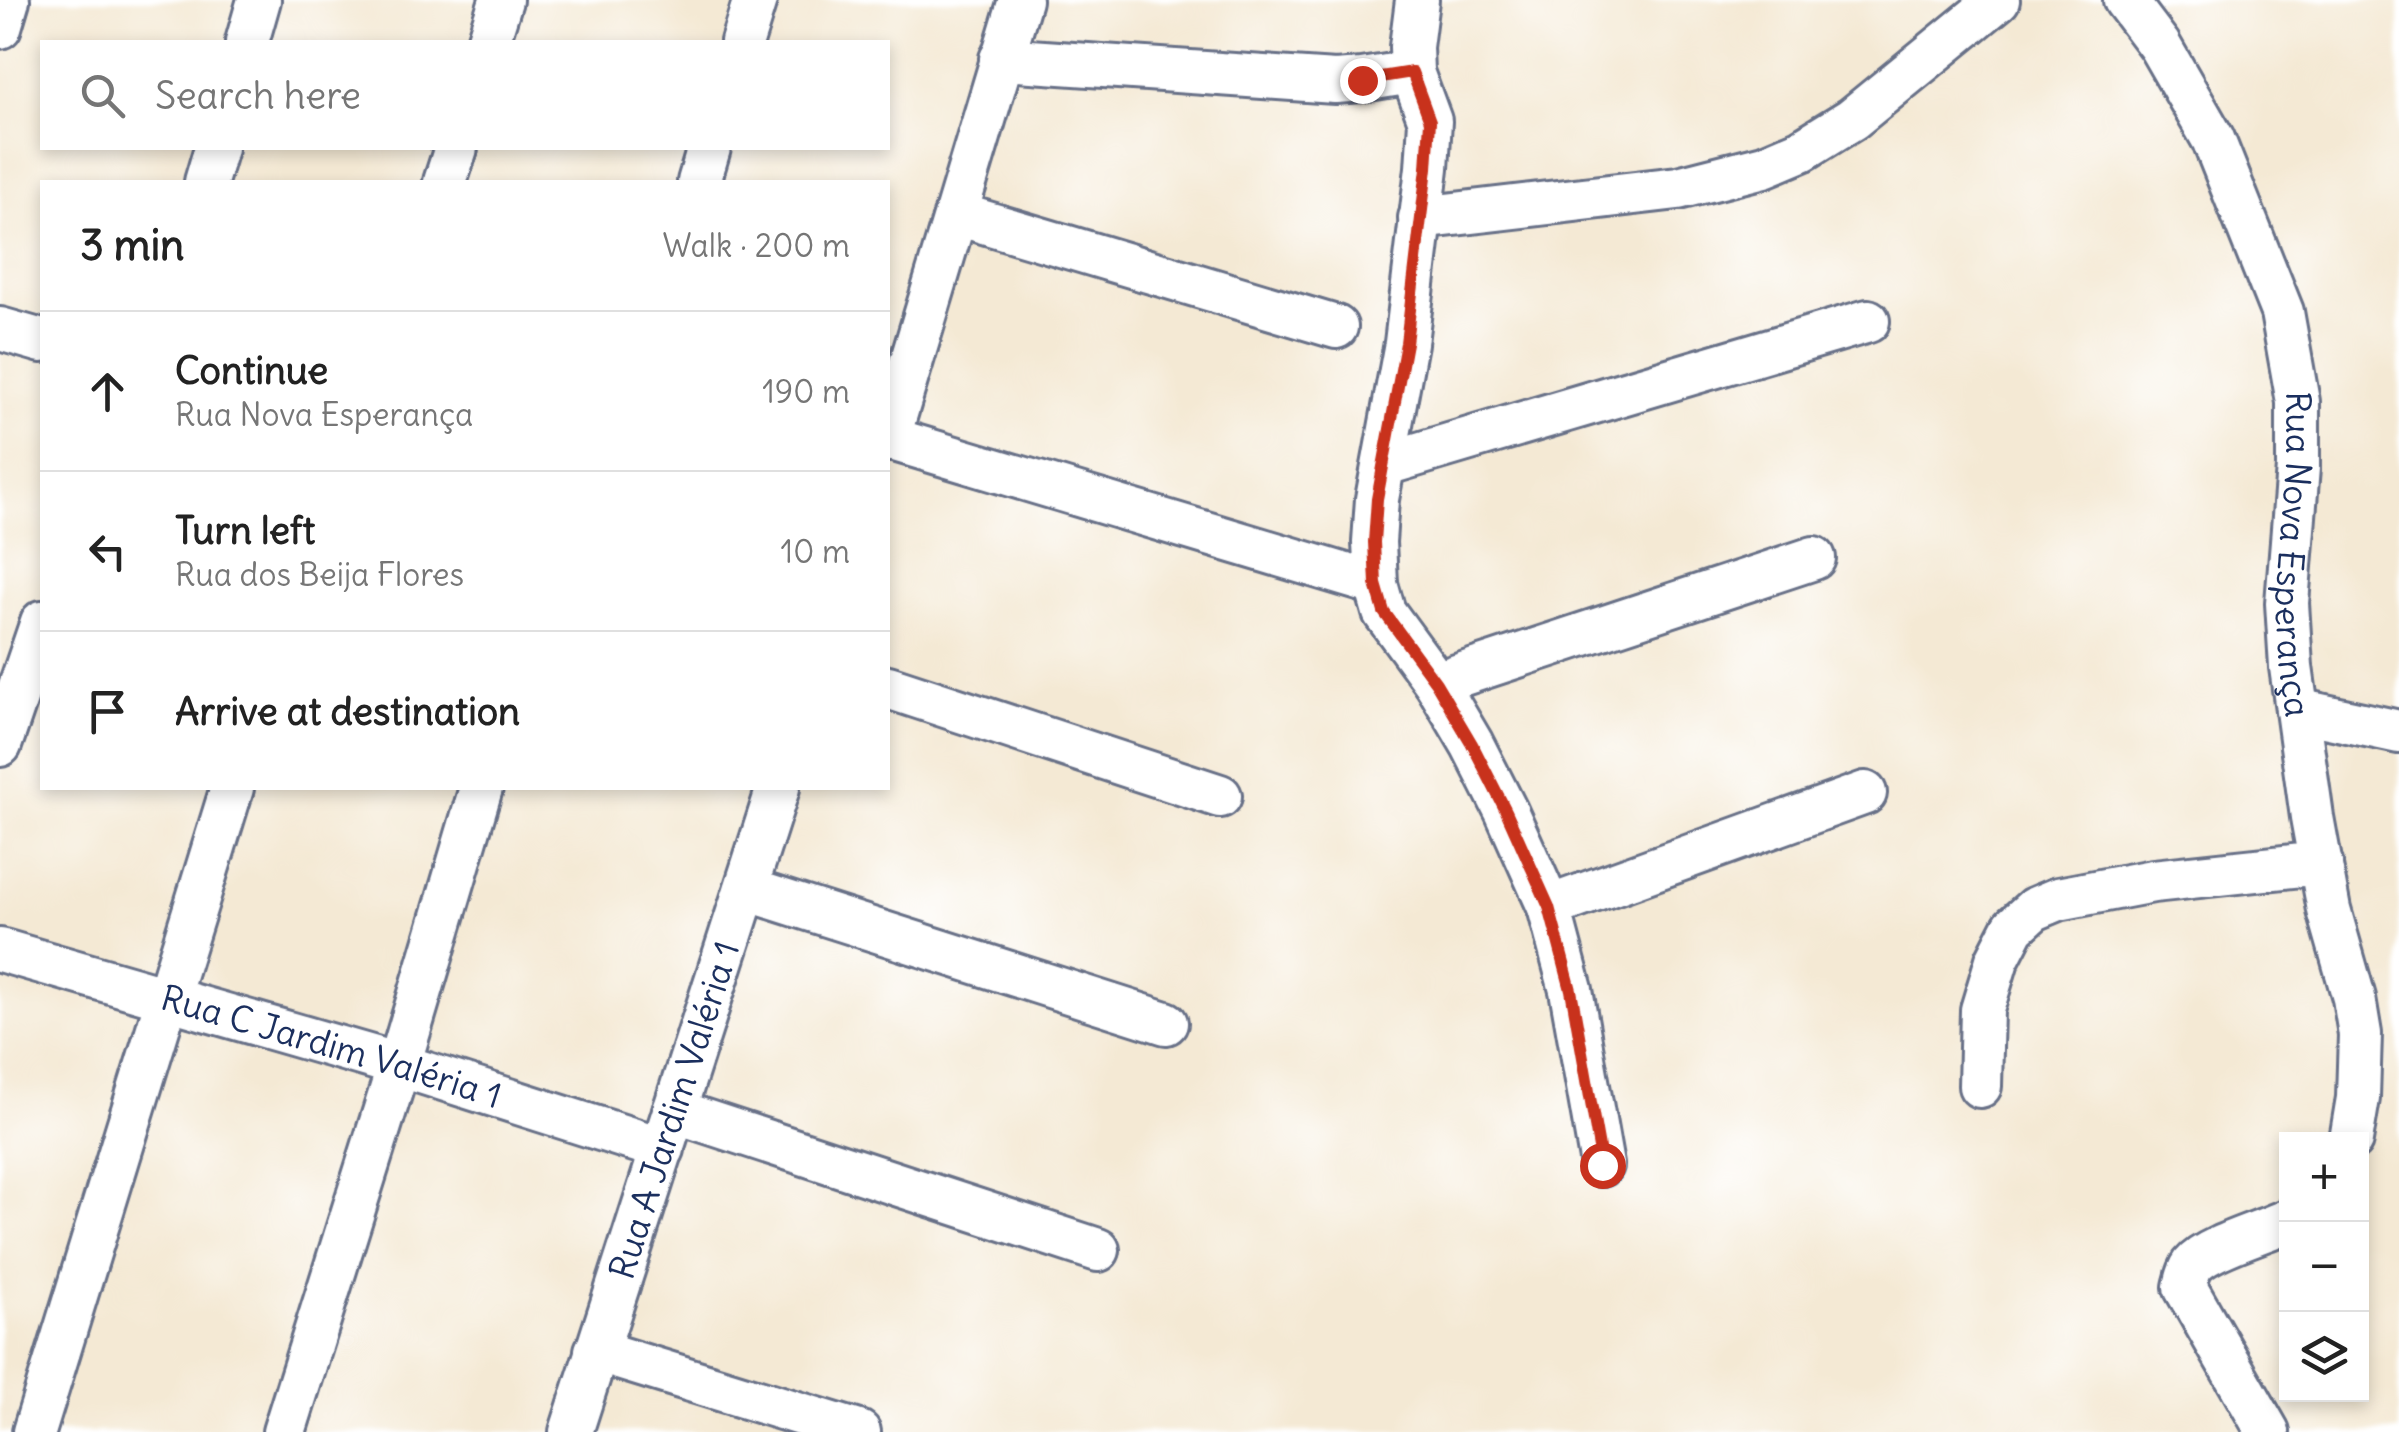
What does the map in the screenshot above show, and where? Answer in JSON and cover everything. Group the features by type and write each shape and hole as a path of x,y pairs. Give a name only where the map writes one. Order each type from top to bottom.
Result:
{"street":[{"path":"0,27 8,0"},
{"path":"248,40 260,0"},
{"path":"489,40 501,0"},
{"path":"743,40 755,0"},
{"path":"890,432 1020,0"},
{"path":"1417,0 1412,72 1430,121 1427,168 1406,343 1377,499 1376,584 1384,612 1436,683 1472,744 1549,907 1571,990 1602,1165"},
{"path":"1420,218 1678,188 1764,166 1802,150 1852,119 1998,0"},
{"name":"Rua Nova Esperança","path":"2124,0 2159,45 2213,139 2282,312 2298,402 2298,467 2287,604 2291,667 2320,864 2360,1034 2352,1132"},
{"path":"1000,59 1335,82 1412,72"},
{"path":"207,180 215,150"},
{"path":"446,180 455,150"},
{"path":"700,180 709,150"},
{"path":"957,214 1336,328"},
{"path":"1385,464 1868,321"},
{"path":"0,328 40,340"},
{"path":"890,440 1376,584"},
{"path":"1436,683 1814,558"},
{"path":"0,744 40,628"},
{"path":"890,688 1220,796"},
{"path":"2297,710 2399,732"},
{"path":"34,1432 231,790"},
{"path":"284,1432 480,790"},
{"name":"Rua A Jardim Valéria 1","path":"571,1432 777,790"},
{"path":"1549,907 1865,793"},
{"path":"1980,1086 1982,1010 1992,976 2014,927 2034,909 2058,899 2153,881 2320,864"},
{"path":"746,889 1166,1022"},
{"name":"Rua C Jardim Valéria 1","path":"0,950 399,1064 668,1130 1098,1250"},
{"path":"2268,1432 2185,1288 2194,1264 2206,1254 2284,1222"},
{"path":"596,1351 858,1432"}],"route":[{"path":"1362,80 1412,72 1430,121 1406,343 1377,499 1376,584 1384,612 1436,683 1472,744 1549,907 1571,990 1602,1165"}]}
